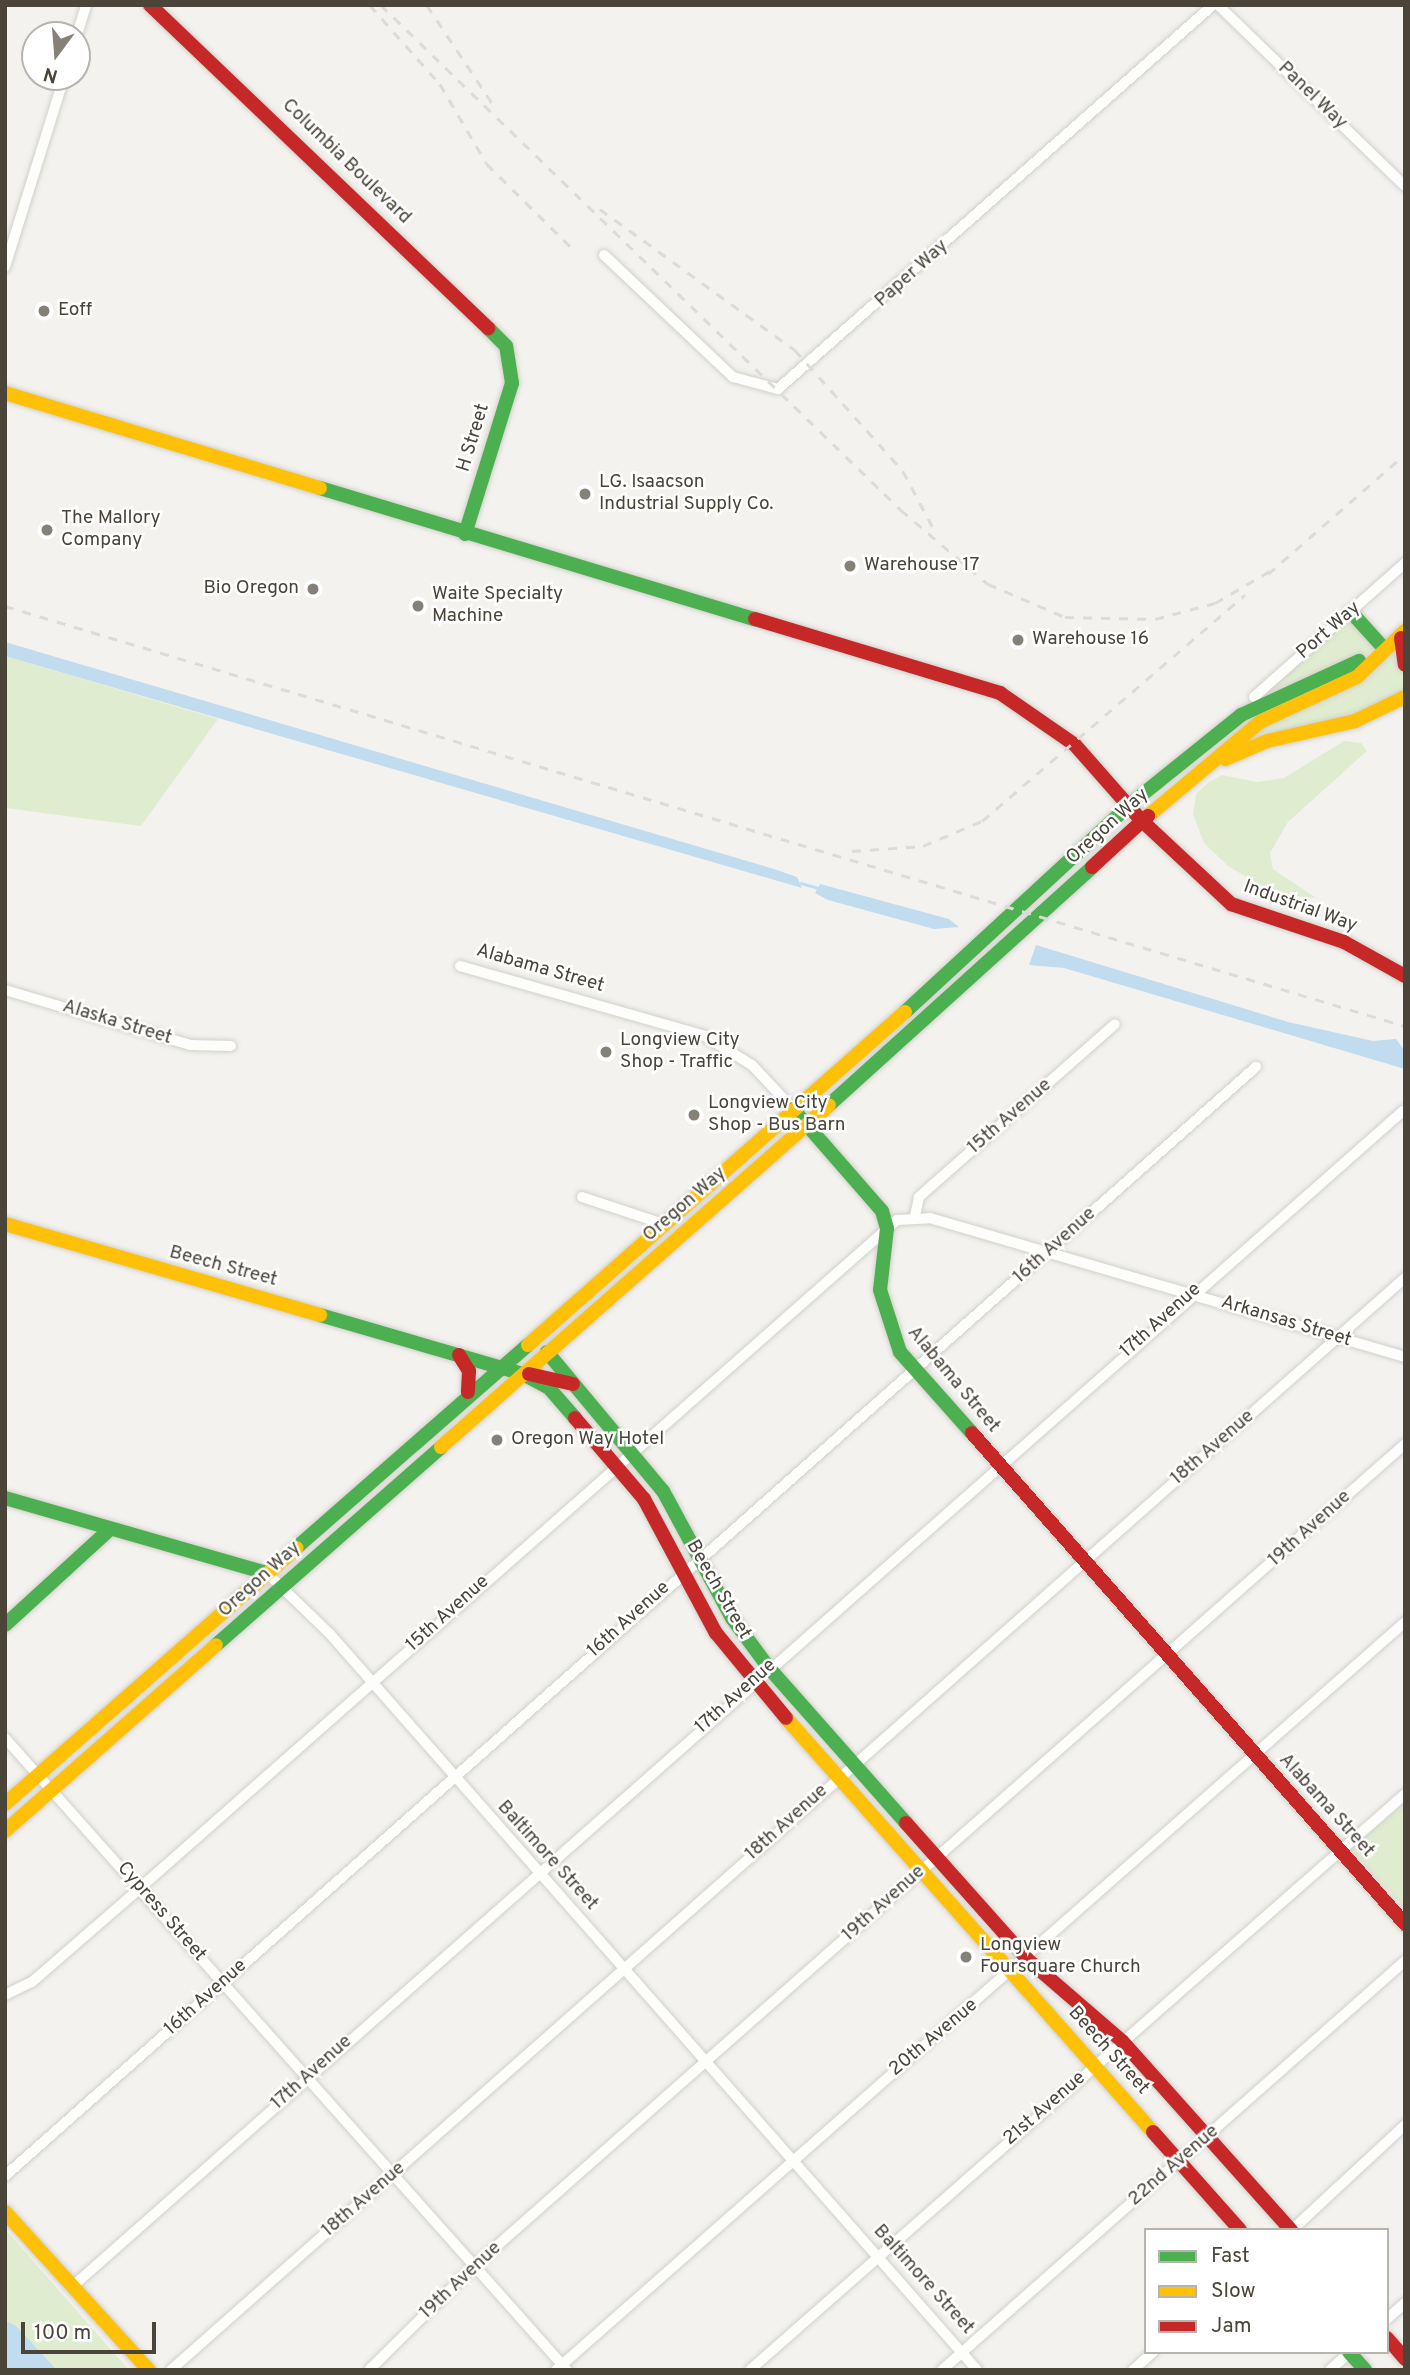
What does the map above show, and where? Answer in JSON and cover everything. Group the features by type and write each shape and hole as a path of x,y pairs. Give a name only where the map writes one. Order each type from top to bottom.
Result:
{"main road":[{"name":"Columbia Boulevard","path":"150,5 487,325 509,354"},
{"name":"H Street","path":"465,534 512,383 509,354"},
{"name":"Industrial Way","path":"5,393 465,534 1000,693 1059,731 1142,821 1231,904 1344,942 1405,976"},
{"path":"1351,612 1380,645"},
{"name":"Oregon Way","path":"5,1804 496,1366 793,1109 1128,806 1241,715 1345,669 1404,632"},
{"name":"Oregon Way","path":"5,1831 806,1125 1201,770 1260,722 1331,692 1404,632"},
{"path":"1404,632 1405,665"},
{"path":"1201,770 1267,741 1355,721 1405,697"},
{"name":"Alabama Street","path":"793,1109 872,1196 887,1228 883,1314 900,1352 1251,1753 1405,1924"},
{"name":"Beech Street","path":"5,1224 523,1374 549,1388 644,1499 682,1573 754,1681 1238,2228"},
{"name":"Beech Street","path":"547,1352 663,1491 699,1558 769,1668 1027,1959 1122,2040 1290,2228"},
{"path":"459,1355 469,1371 468,1392"},
{"path":"465,1424 467,1410 486,1393 496,1366"},
{"path":"523,1374 577,1386"},
{"name":"Baltimore Street","path":"5,1498 267,1573"},
{"path":"5,1625 110,1530"},
{"path":"5,2212 149,2370"},
{"path":"1389,2340 1405,2359"},
{"path":"1351,2354 1365,2370"}],"street":[{"name":"Paper Way","path":"604,255 733,377 778,389 1213,5"},
{"name":"Panel Way","path":"1218,5 1405,186"},
{"path":"5,267 60,91"},
{"name":"Port Way","path":"1254,697 1405,564"},
{"name":"Alabama Street","path":"460,966 705,1036 752,1065 793,1109"},
{"name":"Alaska Street","path":"5,990 191,1045 231,1046"},
{"name":"15th Avenue","path":"915,1216 919,1197 1115,1024"},
{"name":"16th Avenue","path":"5,2176 682,1573 917,1370 1256,1068"},
{"name":"17th Avenue","path":"73,2286 1192,1294 1403,1111"},
{"path":"582,1197 663,1224"},
{"path":"887,1228 915,1216"},
{"name":"Arkansas Street","path":"915,1216 1048,1252 1405,1357"},
{"name":"15th Avenue","path":"5,1995 32,1982 631,1450 887,1228"},
{"name":"18th Avenue","path":"172,2370 838,1777 1405,1278"},
{"name":"19th Avenue","path":"369,2370 473,2267 921,1870 1168,1657 1405,1444"},
{"name":"Baltimore Street","path":"267,1573 283,1585 372,1682 451,1778 977,2370"},
{"name":"20th Avenue","path":"562,2368 789,2161 1027,1959 1251,1753 1405,1622"},
{"name":"Cypress Street","path":"5,1738 562,2368"},
{"name":"21st Avenue","path":"750,2370 1122,2040 1405,1794"},
{"name":"22nd Avenue","path":"942,2370 1209,2137 1405,1961"},
{"path":"1294,2228 1405,2125"},
{"path":"1389,2317 1405,2303"},
{"path":"1133,2370 1151,2354"},
{"path":"1330,2370 1347,2354"}],"green space":[{"path":"1351,612 1380,644 1345,669 1254,697"},
{"path":"1391,648 1405,665 1405,697 1341,725 1242,735"},
{"path":"5,656 218,719 141,826 5,808"},
{"path":"1344,741 1361,743 1367,751 1288,822 1270,853 1273,869 1316,898 1275,894 1228,866 1204,843 1193,814 1196,794 1209,782 1222,775 1257,782 1284,778"},
{"path":"1405,1802 1405,1909 1351,1849"},
{"path":"5,2229 90,2326 129,2370 5,2370"}],"water":[{"path":"5,642 774,869 797,877 802,888 5,656"},
{"path":"820,884 949,919 959,927 934,929 828,900 815,893"},
{"path":"1036,945 1288,1022 1373,1041 1396,1039 1405,1051 1405,1069 1064,968 1029,965"},
{"path":"5,2321 15,2325 57,2370 5,2370"}],"waterway":[{"path":"801,883 818,888"}],"railway":[{"path":"370,5 440,84 487,164 576,252"},
{"path":"381,5 901,510 988,584 1065,617 1155,619 1215,603 1275,568"},
{"path":"427,5 492,103"},
{"path":"600,209 795,350 903,471 936,533"},
{"path":"1268,574 1405,454"},
{"path":"852,851 923,846 982,821 1245,595"},
{"path":"5,606 1405,1026"}],"traffic: fast":[{"path":"465,534 512,383 506,346 488,328"},
{"path":"320,488 755,619"},
{"path":"1351,612 1380,644"},
{"path":"1128,806 1241,715 1359,661"},
{"path":"905,1012 1128,806"},
{"path":"829,1105 1092,867"},
{"path":"793,1109 882,1211 887,1228 880,1290 900,1352 972,1433"},
{"path":"320,1315 523,1374 549,1388 575,1418"},
{"path":"296,1548 528,1345"},
{"path":"547,1352 663,1491 732,1618 769,1668 906,1823"},
{"path":"216,1645 441,1447"},
{"path":"5,1498 267,1573"},
{"path":"5,1625 110,1529"},
{"path":"1351,2354 1365,2370"}],"traffic: slow":[{"path":"5,393 320,488"},
{"path":"1148,816 1260,722 1357,677 1405,631"},
{"path":"1225,759 1267,741 1355,721 1405,697"},
{"path":"528,1345 905,1012"},
{"path":"441,1447 829,1105"},
{"path":"5,1224 320,1315"},
{"path":"5,1804 296,1548"},
{"path":"5,1831 216,1645"},
{"path":"786,1718 1153,2132"},
{"path":"5,2212 149,2370"}],"traffic: jam":[{"path":"150,5 488,328"},
{"path":"755,619 1000,693 1075,745 1142,821 1148,816"},
{"path":"1401,638 1405,665"},
{"path":"1092,867 1142,821 1231,904 1344,942 1405,976"},
{"path":"459,1355 469,1371 468,1392"},
{"path":"529,1374 573,1384"},
{"path":"575,1418 644,1499 716,1633 786,1718"},
{"path":"972,1433 1405,1924"},
{"path":"906,1823 1027,1959 1122,2041 1289,2228"},
{"path":"1153,2132 1238,2228"},
{"path":"1389,2340 1405,2359"}],"place":[{"name":"Eoff","path":"44,311"},
{"name":"LG. Isaacson Industrial Supply Co.","path":"585,494"},
{"name":"The Mallory Company","path":"47,530"},
{"name":"Warehouse 17","path":"850,566"},
{"name":"Bio Oregon","path":"313,589"},
{"name":"Waite Specialty Machine","path":"418,606"},
{"name":"Warehouse 16","path":"1018,640"},
{"name":"Longview City Shop - Traffic","path":"606,1052"},
{"name":"Longview City Shop - Bus Barn","path":"694,1115"},
{"name":"Oregon Way Hotel","path":"497,1440"},
{"name":"Longview Foursquare Church","path":"966,1957"}]}
